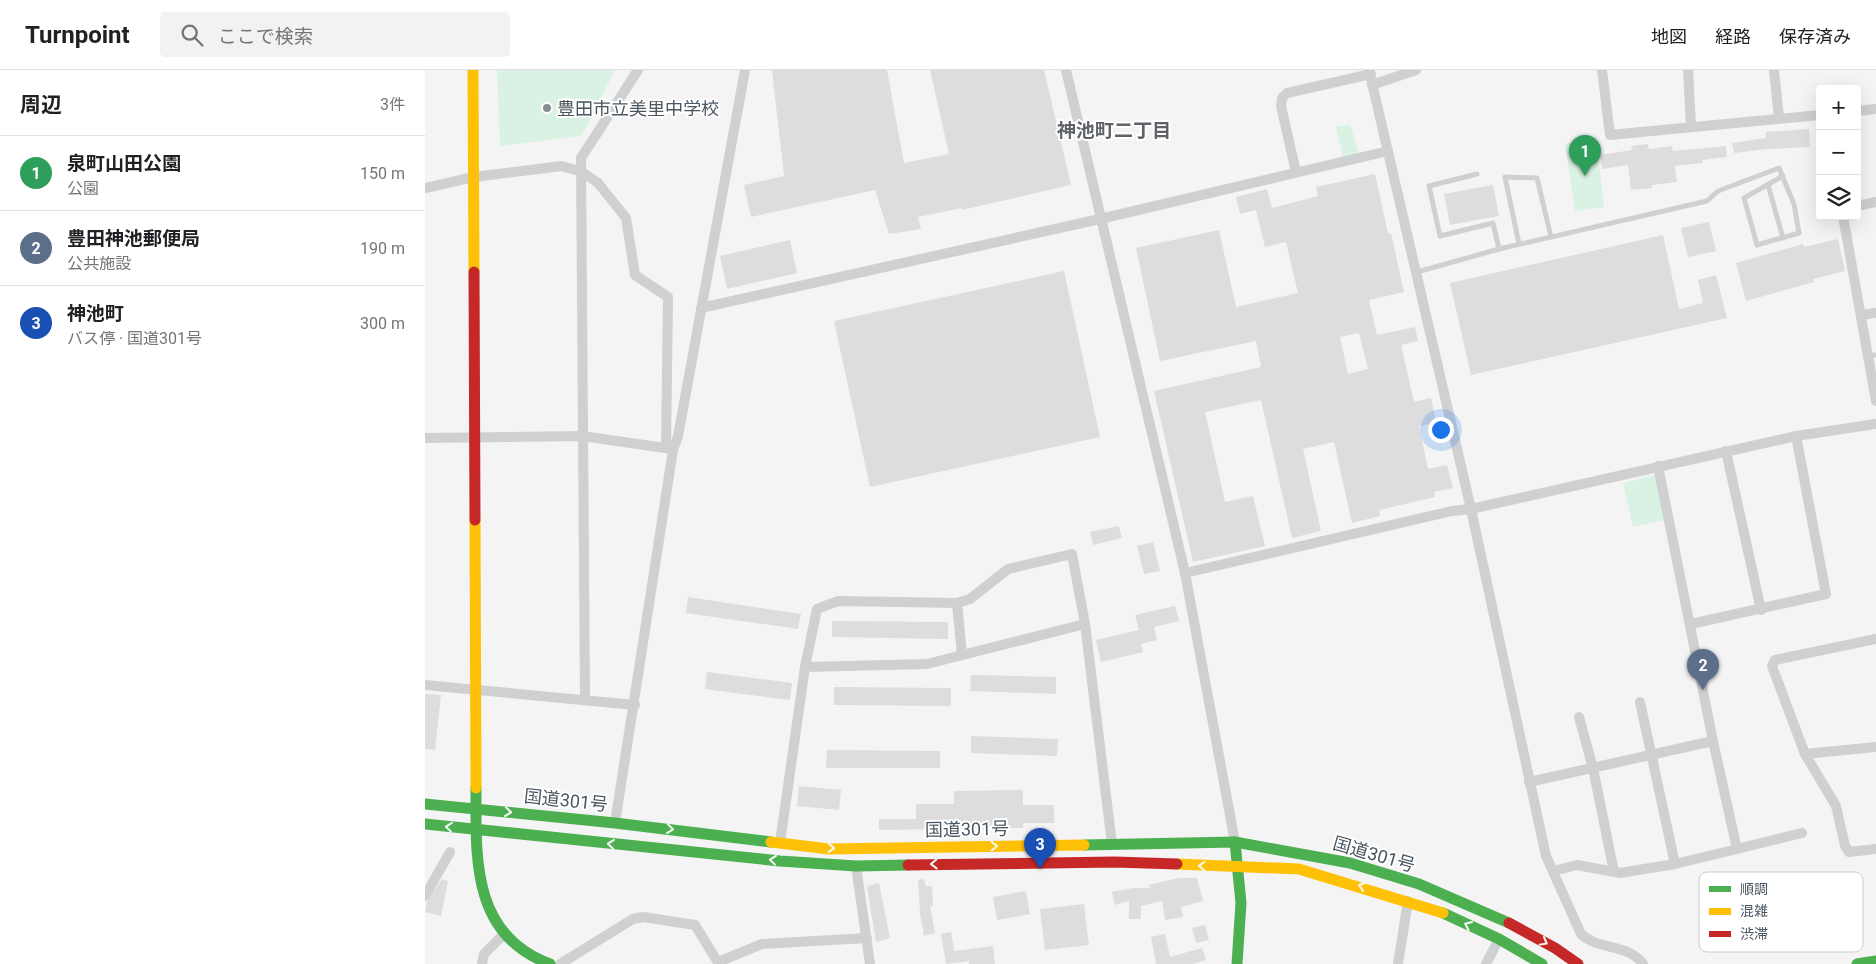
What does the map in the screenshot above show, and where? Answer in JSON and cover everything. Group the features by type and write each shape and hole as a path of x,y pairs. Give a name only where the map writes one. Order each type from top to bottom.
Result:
{"main road":[{"path":"473,70 476,809 479,878 483,893 505,933 520,948 535,958 550,964"},
{"name":"国道301号","path":"425,804 615,823 829,848 1235,842 1350,863 1419,884 1509,922 1555,948 1578,964"},
{"name":"国道301号","path":"425,824 780,861 856,866 1115,862 1299,869 1408,901 1499,939 1542,964"},
{"path":"1235,842 1240,868 1242,915 1237,964"},
{"path":"1857,964 1876,961"}],"street":[{"path":"585,700 581,436 581,158 638,70"},
{"path":"670,448 678,436 745,70"},
{"path":"1066,70 1185,573 1235,842"},
{"path":"1372,85 1416,70"},
{"path":"1603,70 1610,134 1816,115"},
{"path":"1688,70 1691,126"},
{"path":"1774,70 1779,118"},
{"path":"1296,172 1281,106 1282,98 1287,93 1370,72 1471,509 1546,856 1581,934 1590,942 1631,952 1643,964"},
{"path":"1861,111 1876,109"},
{"path":"701,308 1100,219 1388,151"},
{"path":"425,188 473,177 562,166 582,172 598,183 626,218 635,275 668,297 670,448 635,705 615,823"},
{"path":"1861,205 1876,202"},
{"path":"1844,220 1861,315 1872,355 1876,401"},
{"path":"1861,315 1876,313"},
{"path":"1185,573 1452,511 1471,509 1796,436 1876,424"},
{"path":"425,438 581,436 670,448"},
{"path":"1691,624 1761,610 1826,594 1796,436"},
{"path":"1726,452 1761,610"},
{"path":"1658,466 1713,742 1737,849"},
{"path":"780,843 805,667 817,609 828,603 838,601 957,603 970,599 1008,569 1072,554 1085,624 1112,844"},
{"path":"957,603 962,655"},
{"path":"805,667 927,664 1085,624"},
{"path":"1876,639 1775,660 1772,666 1805,754 1836,806 1845,846 1849,852 1876,849"},
{"path":"425,685 635,705"},
{"path":"1640,702 1675,864"},
{"path":"1579,717 1593,768 1614,872"},
{"path":"1529,782 1713,742"},
{"path":"1805,754 1876,747"},
{"path":"1553,871 1577,864 1614,872 1675,864 1801,833"},
{"path":"425,896 450,852"},
{"path":"856,866 870,964"},
{"path":"1398,964 1408,901"},
{"path":"560,964 633,919 643,917 695,925 719,963 762,944 867,938"},
{"path":"482,964 484,954 505,933"},
{"path":"1486,964 1499,939"}],"lane":[{"path":"1417,272 1519,244 1707,201 1718,191 1779,168 1783,176 1794,204 1799,233 1783,238 1757,244 1744,198 1783,176"},
{"path":"1477,174 1429,186 1440,236 1493,223 1499,249"},
{"path":"1519,244 1505,177 1537,178 1551,237"},
{"path":"1768,185 1783,238"}],"green space":[{"name":"豊田市立美里中学校","path":"497,70 615,70 582,136 500,146"},
{"path":"1350,124 1359,153 1343,157 1336,127"},
{"path":"1596,137 1604,207 1575,211 1565,144"},
{"path":"1655,475 1665,520 1633,527 1623,483"}],"building":[{"path":"772,70 887,70 904,163 949,154 930,70 1044,70 1071,185 962,210 962,208 918,217 921,229 889,234 875,190 751,217 744,185 784,176"},
{"path":"1809,129 1810,147 1734,153 1732,143 1766,138 1766,132"},
{"path":"1648,144 1649,149 1672,146 1673,151 1726,146 1727,157 1702,160 1703,163 1675,166 1677,182 1652,185 1652,188 1631,190 1628,165 1602,169 1600,155 1632,150 1631,146"},
{"path":"1375,174 1404,292 1369,300 1377,335 1415,327 1418,341 1401,345 1414,402 1431,398 1436,423 1419,426 1428,469 1447,465 1453,488 1434,492 1435,497 1379,510 1380,516 1352,523 1334,442 1303,449 1321,531 1292,538 1261,400 1205,412 1225,502 1253,496 1265,546 1193,562 1154,391 1261,367 1256,341 1160,361 1136,248 1219,230 1236,307 1298,293 1286,242 1265,247 1256,210 1240,214 1236,197 1267,189 1272,208 1318,196 1316,187","holes":["1359,333 1368,369 1348,374 1340,337"]},
{"path":"1493,185 1499,216 1450,225 1444,194"},
{"path":"1709,222 1716,251 1688,257 1681,228"},
{"path":"1663,235 1679,309 1703,303 1698,280 1716,275 1727,318 1471,375 1450,283"},
{"path":"1838,239 1845,271 1813,279 1814,282 1746,301 1736,263 1803,244 1804,247"},
{"path":"790,240 797,273 727,289 720,256"},
{"path":"1064,271 1100,437 870,487 834,321"},
{"path":"1119,526 1122,538 1093,545 1090,532"},
{"path":"1153,542 1160,571 1144,574 1137,546"},
{"path":"688,597 801,614 798,629 686,613"},
{"path":"1175,606 1179,621 1154,627 1157,640 1141,644 1143,652 1101,662 1096,640 1139,630 1135,615"},
{"path":"832,621 948,622 948,639 832,637"},
{"path":"707,672 792,683 790,700 705,689"},
{"path":"971,675 1056,677 1056,694 970,691"},
{"path":"834,687 951,688 951,706 834,705"},
{"path":"425,694 441,695 435,750 425,749"},
{"path":"971,736 1058,739 1057,756 971,753"},
{"path":"827,750 940,751 940,768 826,768"},
{"path":"799,786 841,790 839,810 797,806"},
{"path":"1023,790 1023,805 1054,805 1054,823 1023,823 1023,828 879,830 879,819 916,819 916,804 954,804 954,791"},
{"path":"1178,878 1197,878 1203,901 1181,907 1183,917 1165,920 1162,901 1141,906 1141,919 1129,919 1129,901 1115,905 1112,892 1133,888 1150,888 1149,885"},
{"path":"442,879 448,881 441,916 425,912 427,902"},
{"path":"924,879 926,886 932,886 933,906 930,906 935,933 924,936 920,913 918,880"},
{"path":"879,883 890,938 876,942 867,886"},
{"path":"1026,891 1030,914 997,920 993,897"},
{"path":"1084,904 1089,945 1045,950 1040,909"},
{"path":"1205,925 1209,940 1196,943 1192,928"},
{"path":"951,932 954,951 993,946 995,964 969,964 969,961 946,964 941,934"},
{"path":"1165,934 1170,957 1202,948 1206,960 1193,964 1156,964 1151,937"}],"traffic: fast":[{"path":"476,788 476,841 479,866 483,891 492,914 505,934 524,951 550,964"},
{"path":"425,804 615,823 771,842"},
{"path":"425,824 780,861 856,866 908,865"},
{"path":"1235,842 1241,903 1237,964"},
{"path":"1084,845 1235,842 1350,863 1419,884 1509,923"},
{"path":"1443,913 1499,939 1542,964"},
{"path":"1857,964 1876,961"}],"traffic: slow":[{"path":"473,70 474,272"},
{"path":"475,520 476,788"},
{"path":"771,842 829,849 1084,845"},
{"path":"1177,864 1299,869 1443,913"}],"traffic: jam":[{"path":"474,272 475,520"},
{"path":"908,865 1115,862 1177,864"},
{"path":"1509,923 1555,948 1578,964"}],"place":[{"name":"豊田市立美里中学校","path":"547,108"},
{"name":"泉町山田公園","path":"1585,176"},
{"name":"豊田神池郵便局","path":"1703,690"},
{"name":"神池町","path":"1040,869"}],"district":[{"name":"神池町二丁目","path":"1114,130"}]}
